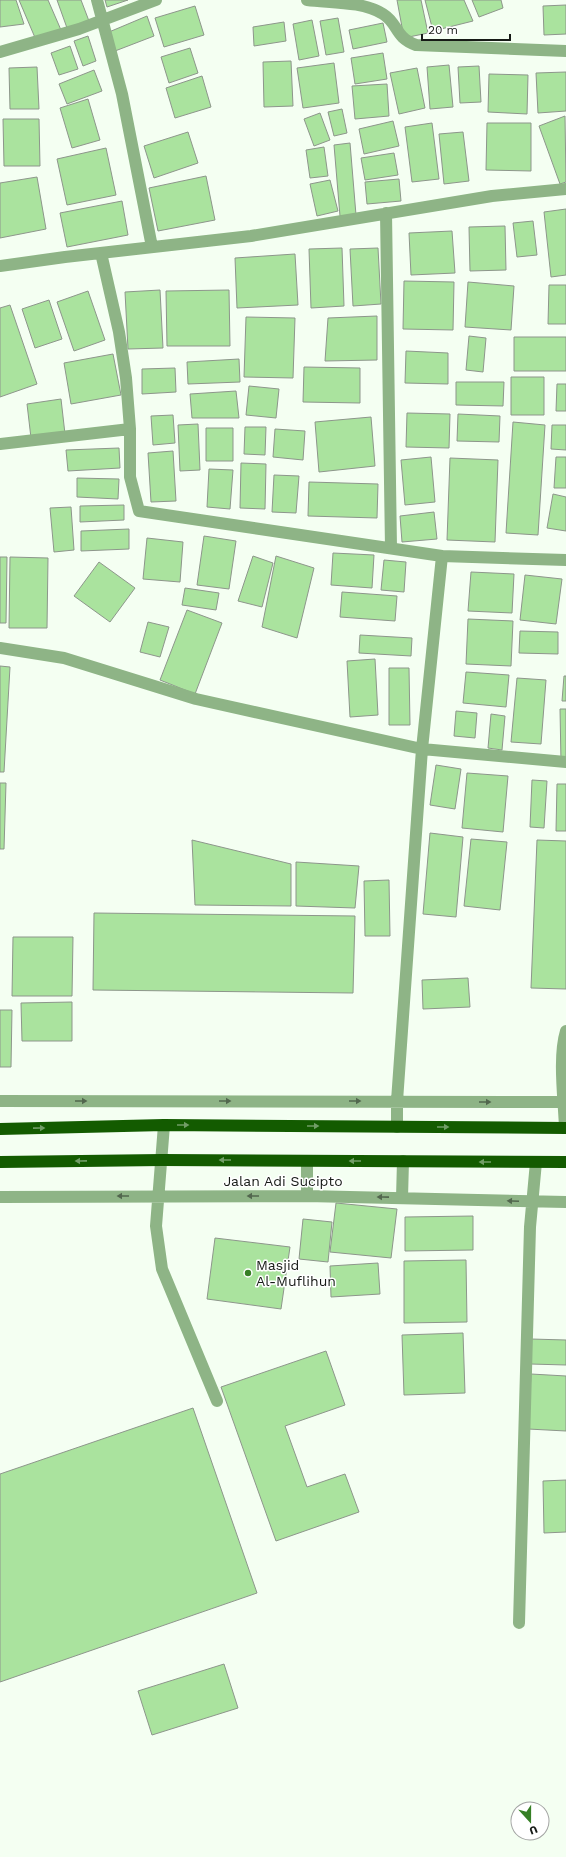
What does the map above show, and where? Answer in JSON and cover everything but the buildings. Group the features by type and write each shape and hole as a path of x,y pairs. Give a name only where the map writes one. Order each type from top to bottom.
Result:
{"highway":[{"path":"0,1129 164,1125 566,1128"},
{"name":"Jalan Adi Sucipto","path":"0,1162 162,1160 566,1162"}],"street":[{"path":"97,0 122,94 152,247"},
{"path":"0,52 79,29 102,19 156,0"},
{"path":"307,0 362,6 378,11 391,21 402,38 416,45 566,50"},
{"path":"0,266 251,236 492,196 566,189"},
{"path":"386,213 391,548"},
{"path":"101,253 119,332 126,378 130,429 130,477 139,512 442,556 566,560"},
{"path":"0,444 130,429"},
{"path":"397,1127 397,1101 422,749 442,556"},
{"path":"0,648 64,658 196,700 422,749 566,762"},
{"path":"566,1031 563,1054 566,1128"},
{"path":"0,1101 565,1102"},
{"path":"164,1125 156,1226 162,1269 217,1401"},
{"path":"307,1161 307,1196"},
{"path":"402,1198 403,1161"},
{"path":"519,1623 530,1227 536,1162"},
{"name":"Jalan Adi Sucipto","path":"0,1197 158,1195 307,1196 566,1202"}],"place":[{"name":"Masjid Al-Muflihun","path":"248,1273"}]}
